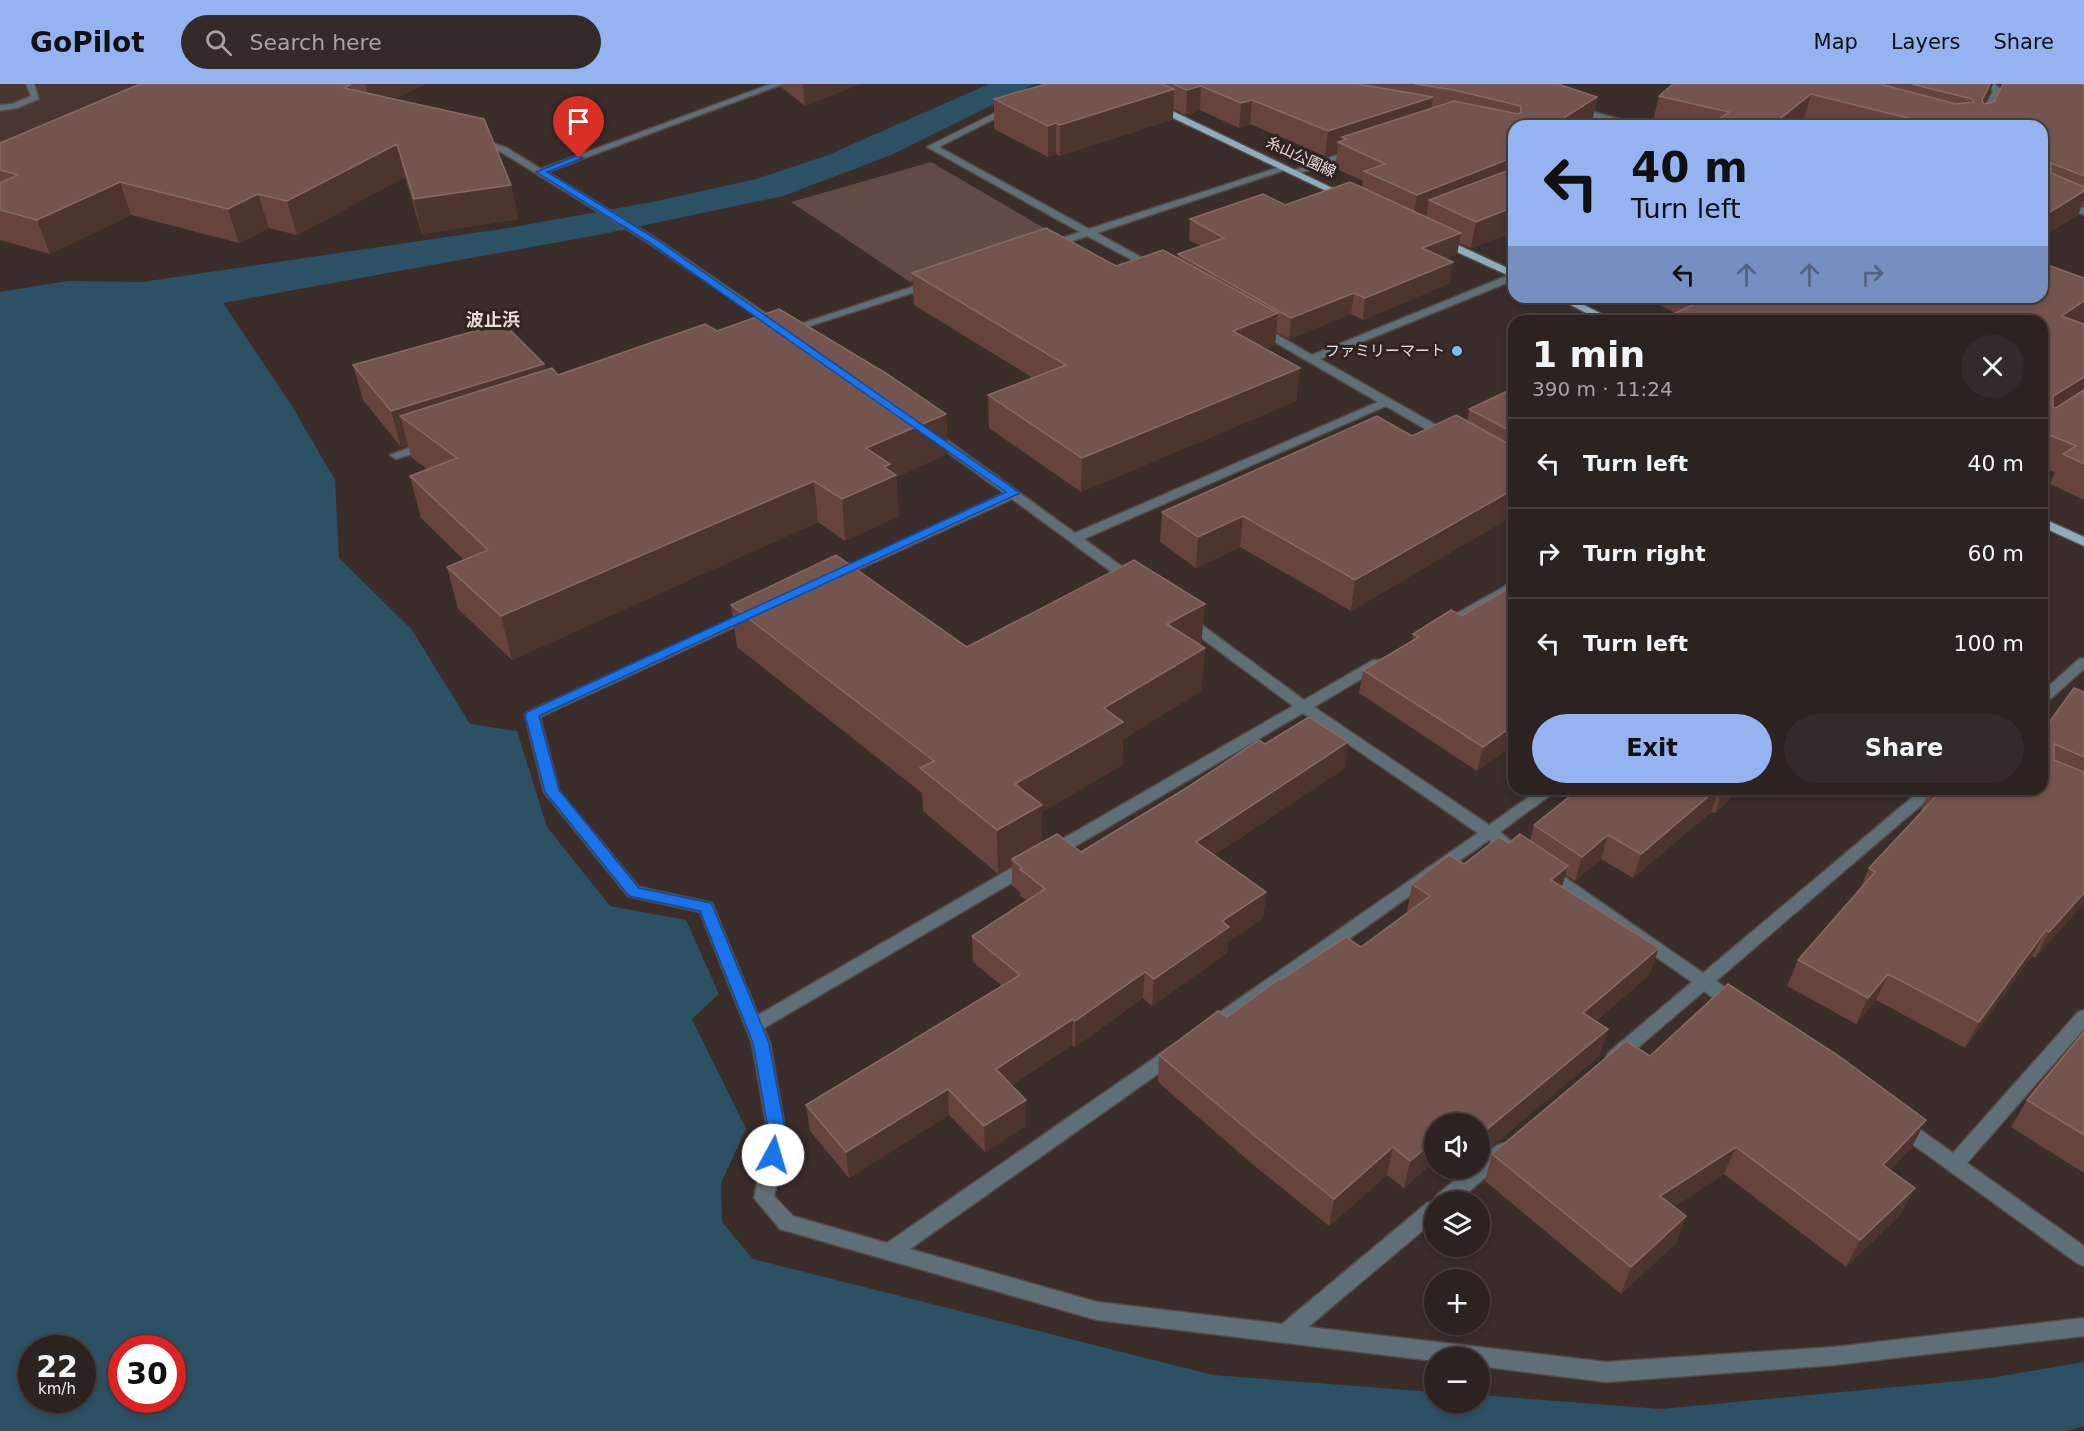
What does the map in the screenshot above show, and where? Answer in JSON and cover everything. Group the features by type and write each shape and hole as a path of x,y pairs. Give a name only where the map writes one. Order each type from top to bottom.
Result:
{"main road":[{"name":"糸山公園線","path":"1150,104 1357,202"},
{"path":"1431,236 1508,273"},
{"path":"1573,303 1598,315"},
{"path":"2048,525 2084,542"}],"street":[{"path":"0,108 14,106 36,97 30,84"},
{"path":"540,172 779,84"},
{"path":"1982,120 2003,88 1988,84"},
{"path":"1017,105 932,147 1160,272"},
{"path":"1562,106 1607,120"},
{"path":"463,137 504,150 601,209 784,334 942,279"},
{"path":"1044,246 1364,149"},
{"path":"2048,196 2083,210"},
{"path":"1311,359 1508,278"},
{"path":"1251,324 1455,441"},
{"path":"1076,538 1386,402"},
{"path":"918,425 1142,587"},
{"path":"396,455 441,440"},
{"path":"821,581 1014,493"},
{"path":"1433,631 1508,588"},
{"path":"767,606 531,715 552,792 634,892 706,907 761,1043 777,1134 764,1198 787,1223 1097,1311 1606,1372 1834,1356 2084,1328"},
{"path":"1180,615 1303,706 1705,981 1753,1017"},
{"path":"753,1026 1394,654"},
{"path":"2048,694 2084,662"},
{"path":"891,1252 1543,795"},
{"path":"1605,1065 1925,795"},
{"path":"1954,1165 2084,1017"},
{"path":"1887,1116 2084,1257"},
{"path":"1456,1191 1515,1141"},
{"path":"1287,1332 1424,1217"}],"shaded area":[{"path":"0,84 160,84 0,149"},
{"path":"931,162 1056,235 910,282 791,202"}],"water":[{"path":"989,84 1035,84 891,155 783,196 603,234 223,303 292,406 335,480 339,558 412,630 470,724 517,731 547,827 610,906 686,920 719,994 692,1019 746,1129 721,1183 722,1222 753,1259 1213,1375 1424,1391 1424,1413 1490,1413 1490,1396 1661,1409 1991,1378 2084,1362 2084,1426 2068,1431 0,1431 0,292 68,281 142,282 508,228 652,202 756,179 828,155"}],"building":[{"path":"140,84 345,84 350,85 344,88 484,119 511,185 414,199 397,144 287,201 258,194 228,209 120,182 37,220 0,210 0,183 18,175 0,170 0,143"},
{"path":"1046,84 1163,84 1174,89 1060,125 1056,123 1048,126 994,99"},
{"path":"1173,84 1358,84 1433,97 1328,131 1252,100 1241,103 1201,86 1187,90"},
{"path":"1415,84 1558,84 1597,97 1561,120 1508,120 1508,159 1417,195 1364,171 1385,164 1338,142 1347,139 1342,137 1454,101 1518,114 1521,112 1521,106 1454,90"},
{"path":"1673,84 1880,84 1956,104 1974,102 1972,99 1912,84 1990,84 1982,100 1984,104 1994,102 2003,84 2084,84 2084,176 2051,163 2051,173 2084,187 2084,191 2048,213 2048,120 1916,120 1811,94 1778,120 1718,120 1729,112 1659,96"},
{"path":"1508,170 1508,209 1476,222 1429,200"},
{"path":"1350,182 1461,233 1422,248 1453,262 1365,298 1354,293 1291,318 1178,254 1224,238 1190,219 1263,194 1285,205"},
{"path":"1046,228 1116,266 1163,250 1278,313 1233,331 1300,368 1082,458 988,395 1066,365 912,273"},
{"path":"2048,265 2084,278 2084,301 2061,316 2084,324 2084,377 2053,396 2053,407 2056,408 2084,390 2084,464 2063,454 2076,446 2048,434 2048,315 1671,315 1697,303 2048,303"},
{"path":"779,309 887,374 946,414 866,448 890,464 884,467 896,475 842,499 814,481 501,616 447,567 488,550 410,476 457,458 400,416 552,368 558,375 705,324 717,331"},
{"path":"503,323 544,364 391,411 353,365"},
{"path":"1508,391 1508,430 1469,409"},
{"path":"1456,415 1508,444 1508,492 1355,580 1243,516 1198,537 1162,512 1377,416 1412,436"},
{"path":"836,555 967,647 1134,560 1205,604 1167,624 1205,648 1104,708 1123,722 1015,784 1042,805 997,830 920,768 934,761 731,605"},
{"path":"1508,589 1508,729 1483,747 1363,670 1419,637 1413,634 1451,610 1462,616"},
{"path":"2074,688 2084,692 2084,757 2054,744 2054,760 2084,772 2084,893 2049,932 2046,930 1979,1022 1888,974 1868,998 1798,960 1875,872 1869,868 1937,795 2048,795 2048,724"},
{"path":"1309,717 1348,742 1196,842 1266,892 1222,921 1229,927 1154,979 1145,972 1075,1021 1073,1019 996,1069 1026,1100 984,1126 948,1089 846,1152 806,1105 1020,975 972,936 1045,889 1020,869 1022,868 1012,859 1057,834 1081,852 1188,787 1259,740 1265,744"},
{"path":"1572,795 1710,795 1641,854 1608,835 1582,857 1534,825"},
{"path":"1520,834 1568,866 1551,880 1659,948 1583,1013 1608,1029 1490,1127 1490,1113 1424,1113 1424,1149 1410,1161 1393,1147 1334,1199 1159,1055 1218,1011 1227,1017 1279,979 1281,980 1346,937 1361,947 1430,896 1412,884 1449,855 1464,864 1499,837 1509,843"},
{"path":"1728,984 1839,1056 1926,1120 1883,1165 1915,1188 1860,1240 1736,1147 1660,1196 1686,1216 1631,1267 1492,1154 1626,1041 1650,1056"},
{"path":"2084,1032 2084,1135 2027,1100"}],"place":[{"name":"ファミリーマート","path":"1457,351"}],"district":[{"name":"波止浜","path":"493,319"}],"route":[{"path":"579,158 540,172 653,241 1014,493 531,715 552,792 634,892 706,907 761,1043 777,1134 773,1155"}]}
